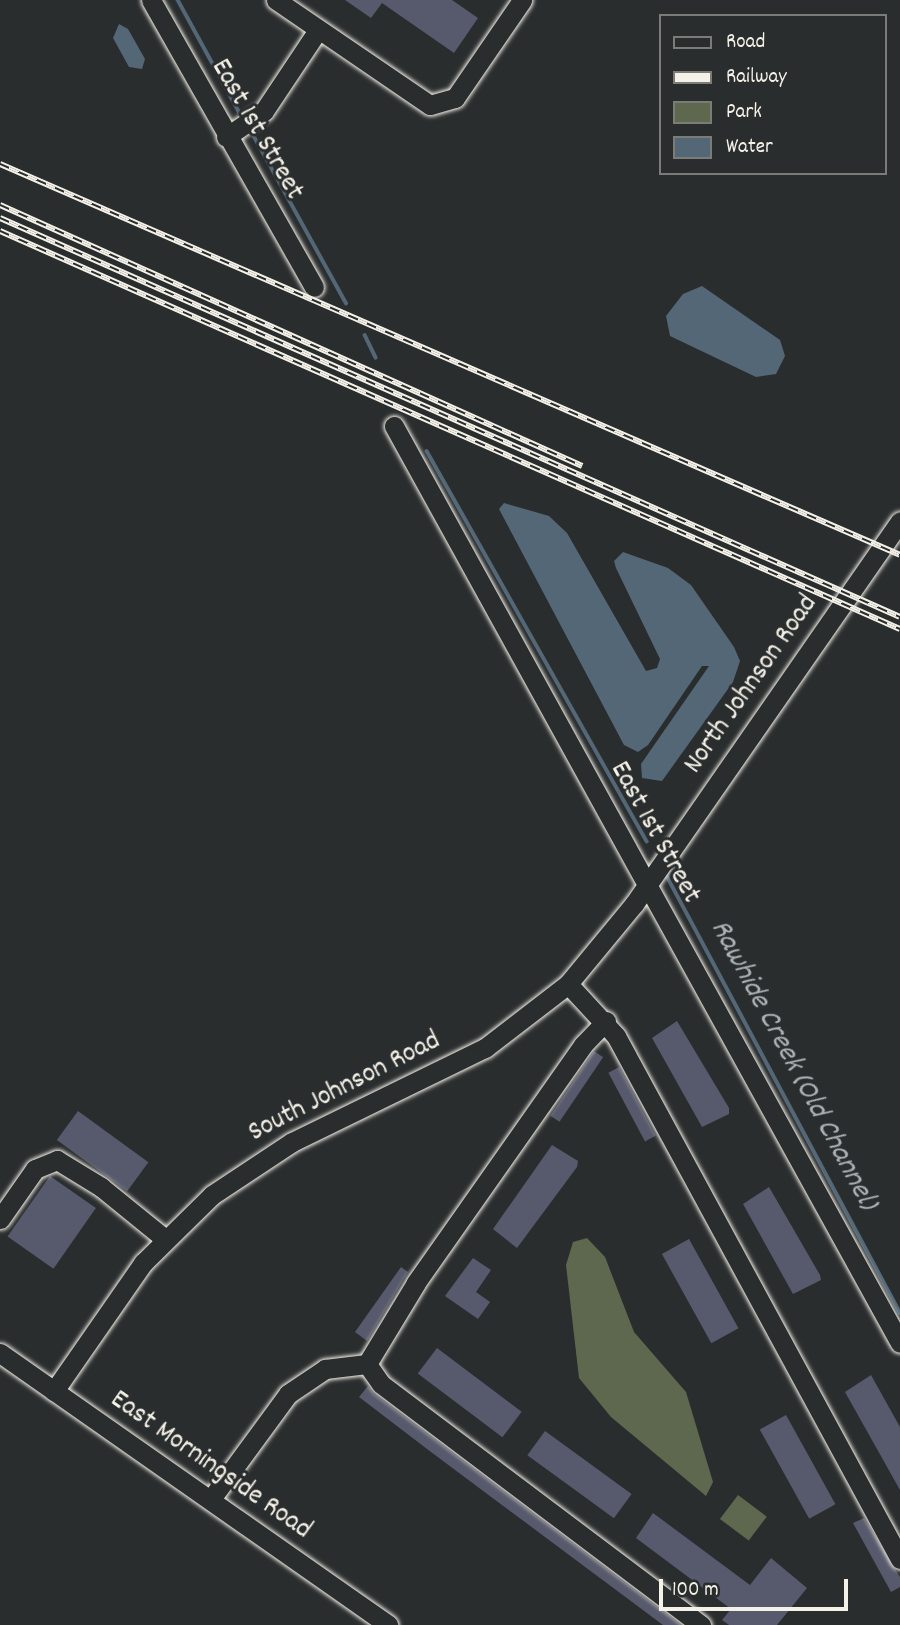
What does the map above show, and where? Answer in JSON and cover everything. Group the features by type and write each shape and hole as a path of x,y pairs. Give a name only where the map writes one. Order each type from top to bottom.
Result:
{"street":[{"name":"East 1st Street","path":"151,0 226,137 314,287"},
{"path":"276,0 411,94 439,104 455,97 522,0"},
{"path":"226,137 264,111 318,30"},
{"name":"East 1st Street","path":"394,426 650,882 900,1343"},
{"name":"North Johnson Road","path":"650,882 900,521"},
{"name":"South Johnson Road","path":"54,1391 164,1239 249,1168 485,1048 568,984 650,882"},
{"path":"568,984 606,1021 900,1559"},
{"path":"367,1364 416,1283 583,1045 606,1021"},
{"path":"0,1219 34,1169 57,1160 101,1186 164,1239"},
{"name":"East Morningside Road","path":"0,1353 388,1625"},
{"path":"211,1499 288,1394 325,1369 367,1364"},
{"path":"367,1364 381,1384 701,1625"}],"green space":[{"path":"587,1238 605,1257 634,1332 686,1392 713,1482 706,1496 611,1417 579,1378 566,1265 573,1242"},
{"path":"738,1495 767,1517 749,1541 720,1519"}],"water":[{"path":"119,24 128,29 145,59 142,69 129,67 113,38"},
{"path":"702,286 780,340 785,356 776,374 756,377 670,336 666,316 683,294"},
{"path":"504,503 549,516 567,533 646,671 657,668 660,659 616,568 614,561 623,552 668,568 691,585 734,647 740,661 733,682 662,781 642,778 641,764 709,666 702,666 648,745 638,752 624,745 499,509"}],"building":[{"path":"345,0 452,0 478,18 454,53 382,3 371,18"},
{"path":"677,1021 729,1108 729,1114 702,1127 652,1038"},
{"path":"594,1051 603,1057 560,1122 550,1116"},
{"path":"619,1067 656,1136 645,1142 608,1073"},
{"path":"78,1111 148,1162 127,1191 57,1140"},
{"path":"552,1145 578,1161 577,1167 517,1248 493,1229"},
{"path":"50,1176 96,1208 53,1269 8,1237"},
{"path":"769,1187 820,1275 821,1280 793,1294 743,1204"},
{"path":"689,1239 738,1328 711,1343 662,1254"},
{"path":"473,1258 491,1270 476,1292 490,1302 478,1319 445,1296"},
{"path":"401,1267 408,1272 367,1341 355,1332"},
{"path":"437,1348 522,1412 502,1437 418,1374"},
{"path":"871,1375 900,1427 900,1490 845,1392"},
{"path":"368,1386 374,1394 681,1625 663,1625 431,1452 359,1397"},
{"path":"786,1415 835,1504 809,1519 760,1430"},
{"path":"545,1431 632,1494 614,1518 527,1455"},
{"path":"653,1513 750,1585 771,1558 807,1588 777,1625 729,1625 722,1620 731,1609 636,1538"},
{"path":"864,1518 900,1577 900,1587 891,1592 853,1523"}],"waterway":[{"name":"Rawhide Creek (Old Channel)","path":"178,0 241,115"},
{"name":"Rawhide Creek (Old Channel)","path":"254,136 346,303"},
{"name":"Rawhide Creek (Old Channel)","path":"365,335 376,358"},
{"name":"Rawhide Creek (Old Channel)","path":"427,451 647,841"},
{"name":"Rawhide Creek (Old Channel)","path":"667,876 900,1313"}],"railway":[{"path":"0,164 900,555"},
{"path":"0,205 582,466"},
{"path":"0,218 900,617"},
{"path":"0,231 900,629"}]}
